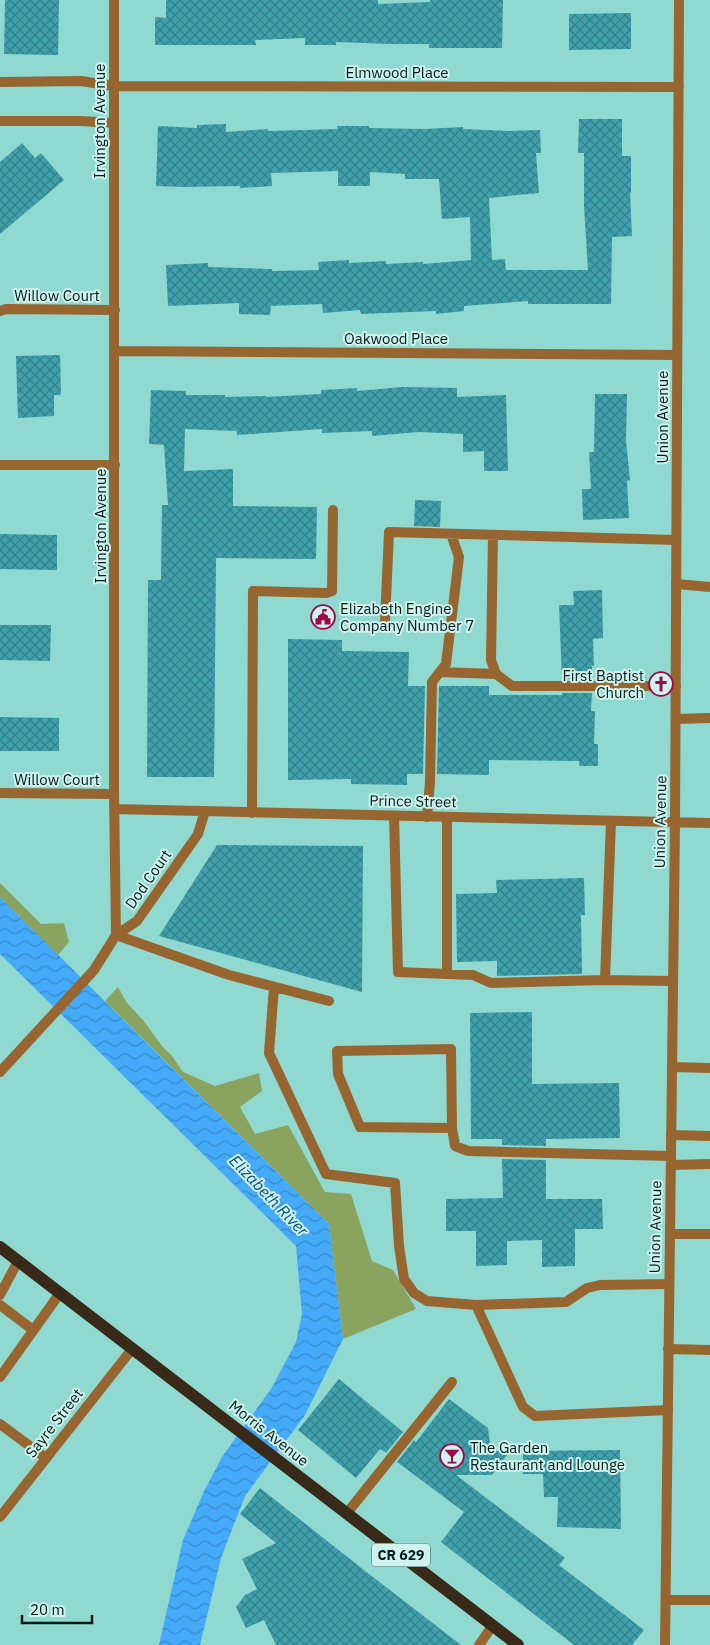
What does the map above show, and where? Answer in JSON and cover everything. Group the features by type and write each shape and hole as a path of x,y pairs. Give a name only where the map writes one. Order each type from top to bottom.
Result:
{"main road":[{"name":"Morris Avenue","path":"0,1247 518,1645"}],"street":[{"name":"Irvington Avenue","path":"114,0 114,809 116,935"},
{"name":"Union Avenue","path":"665,1645 676,718 679,0"},
{"path":"0,82 81,81 114,86"},
{"name":"Elmwood Place","path":"114,86 679,87"},
{"path":"0,121 114,122"},
{"name":"Willow Court","path":"0,311 6,309 115,310"},
{"name":"Oakwood Place","path":"115,351 677,355"},
{"path":"0,465 115,465"},
{"path":"252,813 253,591 326,593 332,591 333,510"},
{"path":"385,622 389,532 676,540"},
{"path":"427,817 430,782 432,682 446,664 459,557 451,534"},
{"path":"493,535 491,660 496,674 512,686 676,686"},
{"path":"676,584 710,587"},
{"path":"440,672 496,674"},
{"path":"676,718 710,718"},
{"name":"Willow Court","path":"0,793 114,794"},
{"name":"Prince Street","path":"114,809 710,823"},
{"name":"Dod Court","path":"116,935 137,921 198,834 205,812"},
{"path":"394,816 398,972 473,975 491,983 605,980 673,981"},
{"path":"447,817 447,974"},
{"path":"605,980 610,822"},
{"path":"0,1072 94,970 116,935 229,975 329,1001"},
{"path":"274,987 269,1053 326,1174 395,1184 399,1246 404,1279 414,1293 427,1301 476,1305 566,1302 587,1288 600,1284 669,1284"},
{"path":"452,1128 360,1127 338,1074 336,1051 451,1049 452,1128 455,1146 468,1151 710,1164"},
{"path":"672,1068 710,1068"},
{"path":"671,1135 710,1136"},
{"path":"670,1234 710,1234"},
{"path":"0,1295 18,1261"},
{"path":"0,1377 60,1293"},
{"path":"0,1305 33,1330"},
{"path":"476,1305 523,1407 535,1416 668,1410"},
{"name":"Sayre Street","path":"0,1517 132,1349"},
{"path":"668,1349 710,1350"},
{"path":"346,1513 452,1382"},
{"path":"0,1424 46,1458"},
{"path":"666,1600 710,1600"},
{"path":"479,1645 493,1625"}],"green space":[{"path":"0,883 41,924 64,923 69,942 58,955 0,897"},
{"path":"118,987 127,1003 143,1020 183,1072 215,1086 259,1073 262,1091 240,1107 255,1134 288,1125 325,1192 351,1194 372,1261 393,1270 416,1309 343,1339 329,1224 105,1001"}],"water":[{"name":"Elizabeth River","path":"0,897 329,1224 343,1339 305,1415 245,1496 221,1558 200,1645 159,1645 183,1540 204,1491 222,1457 271,1389 296,1342 302,1314 296,1246 0,954"}],"building":[{"path":"5,0 59,0 58,55 4,54"},
{"path":"166,0 378,0 378,4 430,2 430,0 503,0 502,48 429,48 429,44 336,42 336,45 305,45 305,38 255,40 256,45 155,45 155,17 166,18"},
{"path":"631,13 631,49 569,50 569,14"},
{"path":"579,119 622,119 622,156 631,156 632,236 612,237 611,304 528,304 528,301 464,306 464,311 436,314 436,311 361,314 360,310 323,313 322,304 271,306 270,315 239,314 239,303 168,306 166,265 208,263 208,267 272,269 272,271 319,270 318,262 349,260 349,263 386,261 386,264 423,262 423,264 471,260 470,217 442,219 439,179 405,179 405,174 370,172 370,186 338,186 338,171 271,173 272,186 240,188 240,186 156,186 158,126 197,128 197,125 226,124 226,132 268,129 268,131 338,129 337,126 424,129 463,127 463,129 508,131 540,130 541,153 536,153 539,193 489,198 492,260 505,259 506,270 588,270 584,207 584,153 578,153"},
{"path":"22,143 35,158 41,153 64,180 0,234 0,162"},
{"path":"60,355 61,395 54,395 54,416 18,418 16,356"},
{"path":"402,387 457,388 457,397 506,395 508,471 484,471 484,451 463,452 463,434 419,432 372,436 372,431 322,433 322,429 237,435 237,431 185,429 184,471 233,469 233,506 317,507 316,559 216,558 214,777 147,777 148,580 161,580 162,505 168,505 164,445 149,444 151,390 186,391 186,395 266,397 321,394 321,390 357,388 357,391"},
{"path":"595,394 627,394 626,441 630,480 627,481 629,518 583,520 582,489 591,489 589,452 594,452"},
{"path":"415,500 441,501 440,527 414,526"},
{"path":"0,534 57,535 57,570 0,569"},
{"path":"602,590 603,638 593,639 594,666 592,666 592,679 562,679 559,605 574,605 573,591"},
{"path":"0,625 51,625 50,661 0,660"},
{"path":"288,639 342,640 342,651 409,652 408,686 425,686 423,774 407,774 407,785 351,784 351,779 288,780"},
{"path":"439,686 489,686 489,695 592,693 591,711 595,711 594,744 598,744 598,766 579,766 579,761 489,760 489,775 437,774"},
{"path":"0,717 59,718 59,751 0,751"},
{"path":"217,845 363,846 362,992 159,936"},
{"path":"584,878 585,915 581,915 582,974 497,976 497,961 457,962 456,894 497,893 496,880"},
{"path":"532,1012 532,1084 619,1083 620,1138 546,1139 546,1146 502,1145 502,1139 471,1139 470,1013"},
{"path":"502,1159 546,1160 546,1199 602,1199 603,1229 575,1229 575,1266 542,1267 542,1240 507,1241 507,1265 476,1266 476,1231 446,1231 446,1199 503,1198"},
{"path":"339,1379 403,1432 386,1453 380,1449 356,1478 298,1430"},
{"path":"449,1399 488,1428 491,1451 510,1451 492,1475 456,1475 565,1558 559,1565 644,1630 632,1645 574,1645 441,1542 464,1512 397,1462 414,1440 416,1442"},
{"path":"620,1450 621,1529 557,1527 558,1497 544,1497 543,1474 523,1474 523,1451"},
{"path":"260,1488 461,1645 276,1645 264,1620 246,1628 236,1607 245,1595 257,1589 242,1559 276,1543 240,1514"}],"place":[{"name":"Elizabeth Engine Company Number 7","path":"323,617"},
{"name":"First Baptist Church","path":"661,684"},
{"name":"The Garden Restaurant and Lounge","path":"452,1456"}]}
